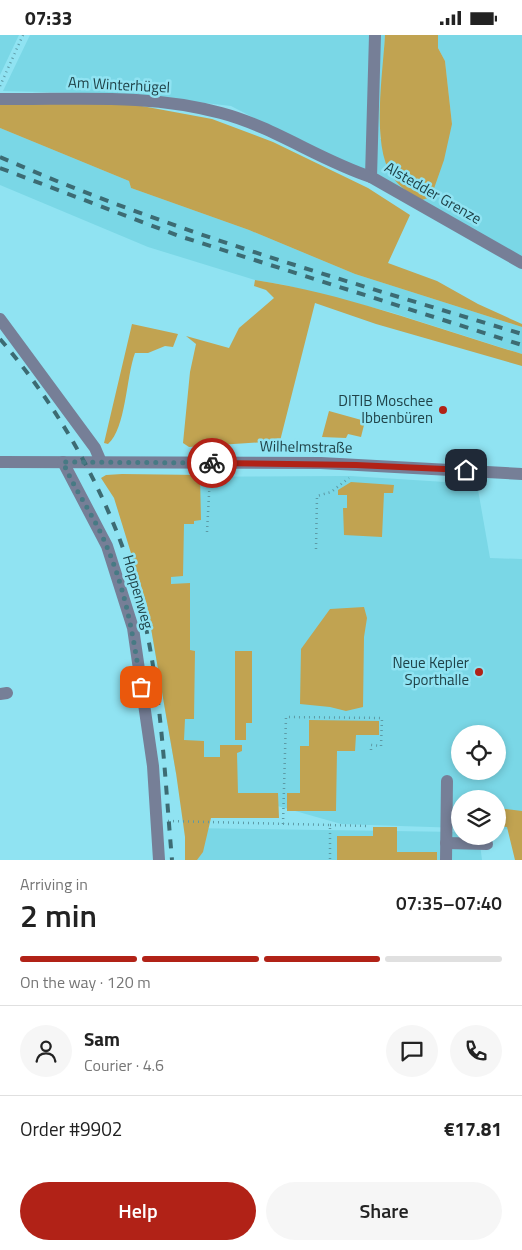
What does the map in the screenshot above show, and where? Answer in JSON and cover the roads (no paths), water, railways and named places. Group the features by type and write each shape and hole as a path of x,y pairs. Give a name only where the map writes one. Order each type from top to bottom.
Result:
{"street":[{"name":"Alstedder Grenze","path":"375,35 372,177 522,263"},
{"name":"Am Winterhügel","path":"0,99 86,97 154,101 220,112 261,126 340,166 372,177"},
{"path":"0,319 95,449 101,462"},
{"name":"Wilhelmstraße","path":"0,462 392,466 522,474"},
{"name":"Hoppenweg","path":"63,462 107,546 133,628 153,766 159,860"},
{"path":"446,860 447,781"},
{"path":"446,843 451,843"}],"railway":[{"path":"0,157 63,184 193,232 522,334"},
{"path":"0,168 179,236 522,345"},
{"path":"0,339 49,403 90,472 122,546 135,585 151,652 162,741 172,860"}],"place":[{"name":"DITIB Moschee Ibbenbüren","path":"443,410"},
{"name":"Neue Kepler Sporthalle","path":"479,672"}]}
